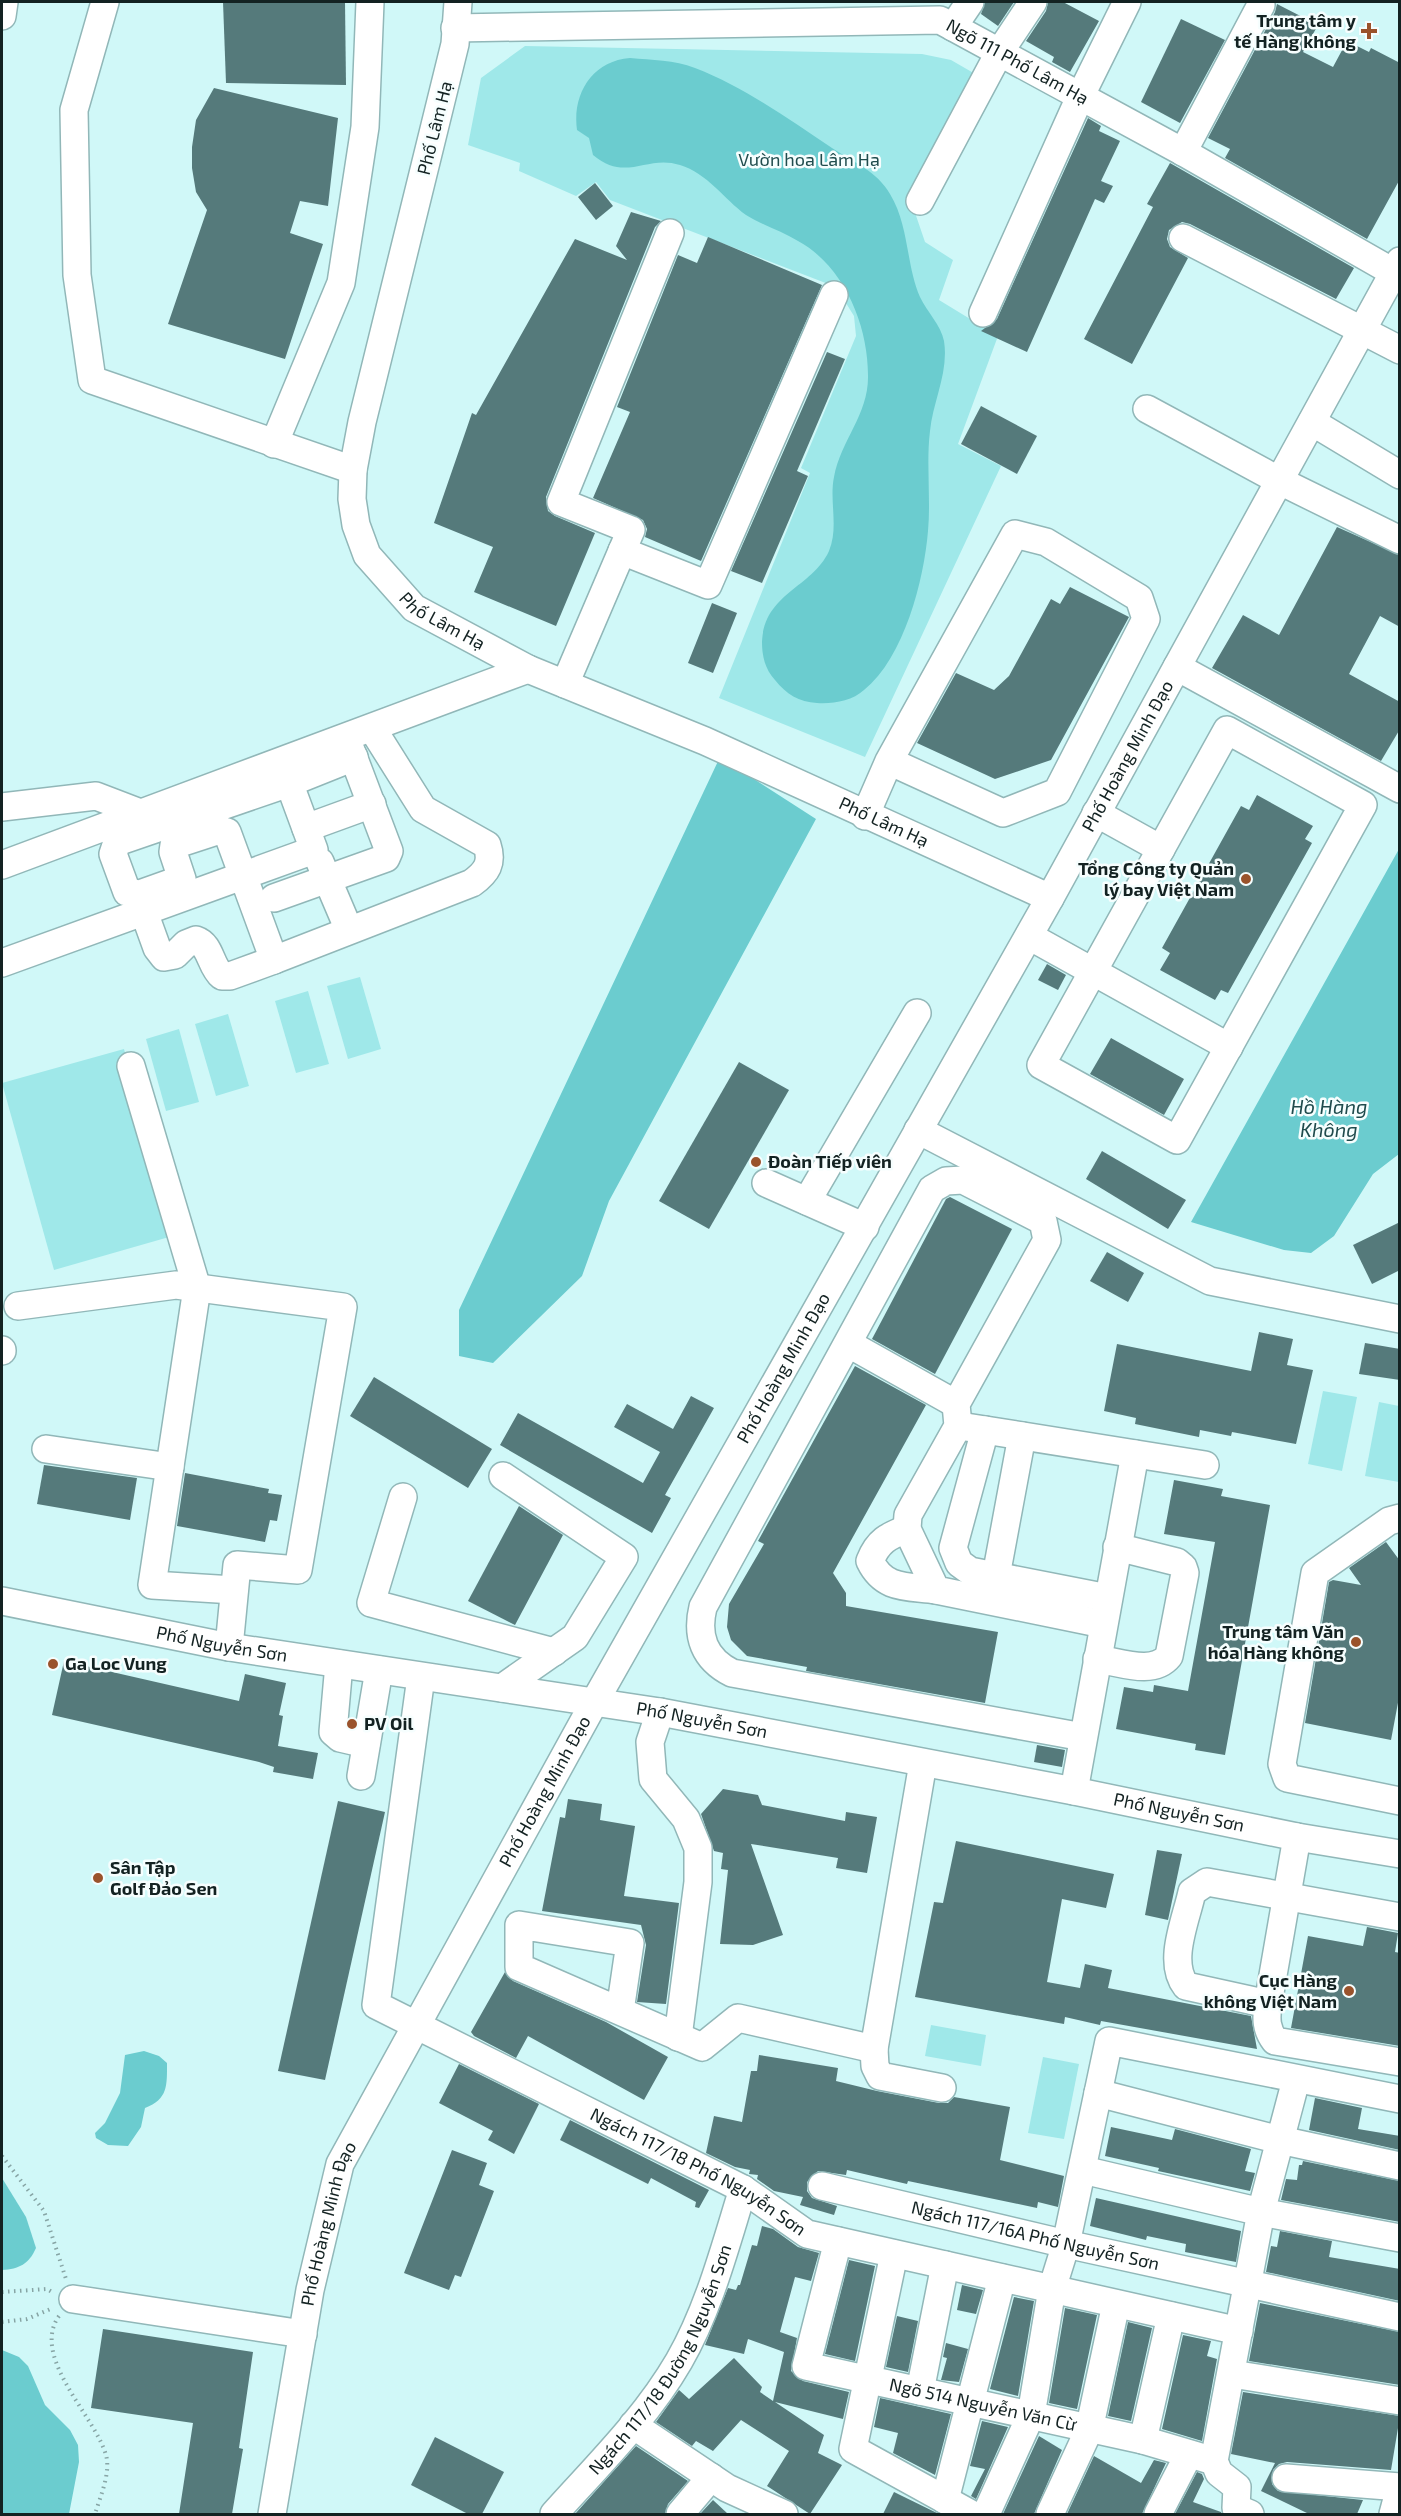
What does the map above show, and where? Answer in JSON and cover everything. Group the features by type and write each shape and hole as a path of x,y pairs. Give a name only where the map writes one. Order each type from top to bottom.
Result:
{"street":[{"path":"2,16 4,2"},
{"path":"105,2 74,110 77,274 92,380 353,470"},
{"path":"274,444 341,283 365,128 370,2"},
{"name":"Phố Lâm Hạ","path":"458,2 455,44 362,422 353,470 352,499 356,525 367,555 391,585 414,608 528,669 705,741 865,816 1050,898"},
{"path":"938,16 970,2"},
{"path":"920,201 999,53 1033,2"},
{"path":"983,313 1080,97 1127,2"},
{"path":"1183,152 1261,5"},
{"name":"Ngõ 111 Phố Lâm Hạ","path":"455,28 685,12 938,16 999,53 1396,267"},
{"path":"565,684 631,530 561,502 670,232"},
{"path":"1183,238 1400,350"},
{"name":"Phố Hoàng Minh Đạo","path":"272,2514 310,2290 340,2164 596,1701 1029,936 1396,267"},
{"path":"622,551 708,585 834,295"},
{"path":"1147,409 1280,481 1400,540"},
{"path":"1312,422 1400,475"},
{"path":"865,816 889,761 1015,534 1046,542 1139,598 1146,619 1057,792 1003,813 889,761"},
{"path":"1177,667 1400,789"},
{"path":"274,960 227,832 220,830 174,845 173,852 182,879 134,895 127,892 113,854 113,847 117,842 350,747 372,728 528,669"},
{"path":"144,912 157,948 164,957 175,955 186,944 196,940 204,944 215,970 222,976 230,976 472,883 486,873 491,858 487,845 423,809 372,728"},
{"path":"1227,730 1363,805 1177,1140 1041,1065 1161,849 1227,730"},
{"path":"274,898 386,858 389,850 350,747"},
{"path":"285,772 310,839 349,930"},
{"path":"2,865 143,814 285,772"},
{"path":"2,807 96,796 143,814"},
{"path":"2,963 244,876 372,804"},
{"path":"1096,813 1161,849"},
{"path":"1029,936 1229,1047"},
{"path":"807,1201 917,1013"},
{"path":"131,1066 197,1288 152,1585 234,1590"},
{"path":"918,1130 1210,1281 1400,1319"},
{"path":"936,1590 907,1529 908,1515 1047,1240 1047,1229 1043,1221 963,1180 938,1184 932,1189 703,1607 699,1624 702,1641 708,1656 718,1666 732,1673 1083,1737"},
{"path":"766,1183 865,1227"},
{"path":"18,1306 176,1285 343,1307 298,1570 237,1565 230,1647"},
{"path":"849,1344 957,1415 985,1430 1205,1465"},
{"path":"985,1430 953,1548 958,1563 970,1571 996,1576 1106,1611"},
{"path":"996,1576 1022,1436"},
{"path":"46,1449 170,1467"},
{"path":"1074,1791 1135,1454"},
{"path":"502,1688 575,1637 624,1557 503,1476"},
{"path":"403,1497 371,1604 554,1652"},
{"path":"1400,1518 1389,1521 1315,1573 1282,1764 1287,1778 1400,1801"},
{"path":"907,1529 888,1535 876,1546 870,1561 877,1575 890,1584 1106,1611"},
{"path":"1097,1659 1151,1667 1162,1664 1169,1656 1185,1573 1183,1567 1177,1562 1117,1547"},
{"name":"Phố Nguyễn Sơn","path":"2,1600 230,1647 660,1712 1074,1791 1297,1837 1400,1854"},
{"path":"339,1664 333,1732 339,1738 366,1744"},
{"path":"361,1776 379,1670"},
{"name":"Ngách 117/18 Phố Nguyễn Sơn","path":"421,1677 376,2005 743,2189 807,2234 1239,2331"},
{"path":"660,1712 650,1742 653,1779 686,1820 698,1848 698,1882 678,2037"},
{"path":"923,1763 874,2049 875,2066 880,2076 942,2088"},
{"path":"1297,1837 1268,2004 1266,2020 1269,2032 1275,2041 1400,2062"},
{"path":"1268,2004 1186,1986 1179,1977 1176,1963 1192,1892 1198,1886 1207,1882 1400,1917"},
{"path":"620,2011 702,2047 738,2018 874,2049"},
{"path":"986,2514 1031,2415 1052,2289 1066,2244 1083,2170 1109,2040 1296,2080 1400,2099"},
{"path":"1158,2514 1201,2457 1232,2374 1261,2212 1296,2080"},
{"path":"1098,2093 1280,2140 1400,2166"},
{"path":"1083,2170 1261,2212 1400,2238"},
{"name":"Ngách 117/16A Phố Nguyễn Sơn","path":"822,2186 1066,2244 1400,2317"},
{"name":"Ngách 117/18 Đường Nguyễn Sơn","path":"554,2514 633,2425 666,2380 689,2340 719,2265 743,2189"},
{"name":"Ngõ 514 Nguyễn Văn Cừ","path":"838,2241 806,2366 1031,2415 1089,2430 1143,2440 1201,2457"},
{"path":"894,2254 870,2380 853,2450 971,2514"},
{"path":"920,2391 945,2265"},
{"path":"945,2500 1002,2278"},
{"path":"73,2299 303,2334"},
{"path":"1050,2514 1089,2430 1116,2304"},
{"path":"1143,2440 1171,2316"},
{"path":"1232,2374 1400,2401"},
{"path":"633,2425 727,2488 784,2514"},
{"path":"1201,2457 1237,2487 1236,2508 1250,2514"},
{"path":"680,2514 711,2477"},
{"path":"1286,2478 1400,2487 1393,2514"}],"path":[{"path":"2,2156 44,2211 73,2299"},
{"path":"2,2292 47,2289 73,2299"},
{"path":"2,2322 27,2319 73,2299"},
{"path":"73,2299 57,2319 51,2332 60,2370 107,2456 106,2478 95,2514"}],"green space":[{"name":"Vườn hoa Lâm Hạ","path":"525,46 922,54 951,60 977,75 910,198 925,242 953,260 939,300 998,336 958,444 1001,466 865,757 719,698 810,473 801,468 856,336 854,316 836,287 610,200 596,182 576,196 519,171 520,163 468,145 481,78"},
{"path":"360,977 381,1049 348,1059 327,986"},
{"path":"308,991 329,1064 296,1073 275,1001"},
{"path":"228,1014 249,1086 216,1096 195,1024"},
{"path":"179,1029 199,1102 166,1111 146,1039"},
{"path":"124,1049 176,1235 54,1270 2,1083"},
{"path":"1323,1391 1357,1397 1342,1471 1308,1464"},
{"path":"1379,1402 1399,1406 1399,1482 1365,1476"},
{"path":"931,2025 986,2035 981,2066 925,2056"},
{"path":"1043,2057 1079,2064 1064,2139 1028,2133"}],"water":[{"path":"630,58 679,63 731,84 766,104 878,179 885,186 896,206 901,219 915,285 942,335 945,353 943,375 929,443 928,531 917,594 901,639 890,659 864,690 848,699 817,703 804,701 788,693 766,667 762,642 771,612 821,564 832,542 834,477 842,451 860,415 867,389 867,356 858,317 840,281 814,252 792,237 746,215 699,174 680,165 668,163 616,167 593,155 589,138 577,130 576,117 582,92 587,82 605,65"},
{"path":"720,757 816,819 609,1201 582,1276 493,1363 459,1356 459,1310"},
{"name":"Hồ Hàng Không","path":"1399,849 1399,1154 1373,1174 1334,1236 1311,1253 1284,1250 1191,1222"},
{"path":"144,2051 159,2056 167,2063 165,2091 158,2100 145,2108 141,2127 128,2146 108,2145 96,2138 95,2133 105,2123 120,2093 125,2055"},
{"path":"2,2178 26,2217 36,2248 23,2265 2,2270"},
{"path":"2,2350 19,2357 28,2366 45,2405 70,2430 78,2445 79,2462 69,2514 2,2514"}],"building":[{"path":"223,2 345,2 346,85 226,83"},
{"path":"985,2 1014,2 998,26 981,14"},
{"path":"1048,2 1063,2 1099,21 1070,72 1052,62 1054,57 1026,41 1046,11"},
{"path":"1277,4 1318,25 1303,52 1333,67 1347,41 1369,52 1371,48 1400,63 1400,179 1367,239 1225,158 1230,149 1208,138 1275,12"},
{"path":"1181,19 1225,40 1180,123 1141,102"},
{"path":"214,88 338,118 328,206 300,201 290,233 323,244 285,359 168,324 207,210 196,192 192,168 192,147 196,120"},
{"path":"1088,118 1101,126 1099,131 1120,141 1101,181 1113,186 1104,203 1095,199 1027,352 981,331 997,319"},
{"path":"1170,163 1354,268 1336,299 1182,222 1169,230 1167,239 1170,247 1188,258 1132,364 1084,339 1153,207 1147,204"},
{"path":"595,183 613,206 596,220 578,197"},
{"path":"631,212 661,221 655,227 546,497 548,511 595,533 556,626 474,592 493,547 434,523 472,413 476,415 575,239 627,260 616,246"},
{"path":"708,237 822,285 701,561 645,537 647,529 643,520 593,498 630,412 617,407 678,255 697,263"},
{"path":"827,352 845,359 797,471 808,476 762,583 731,571"},
{"path":"981,406 1037,436 1017,474 961,444"},
{"path":"1337,527 1400,555 1400,627 1380,616 1349,674 1400,702 1400,729 1381,761 1212,668 1243,615 1279,635"},
{"path":"1070,587 1129,617 1051,760 995,779 917,743 956,673 994,690 1009,676 1051,599 1060,604"},
{"path":"712,603 737,613 713,673 688,663"},
{"name":"Tổng Công ty Quản lý bay Việt Nam","path":"1257,795 1313,826 1305,839 1312,843 1228,993 1221,990 1215,1000 1160,970 1170,953 1162,948 1241,806 1249,810"},
{"path":"1047,964 1066,975 1058,990 1038,980"},
{"path":"1111,1038 1184,1079 1164,1115 1090,1074"},
{"path":"739,1062 789,1090 709,1229 659,1201"},
{"path":"1102,1151 1186,1200 1168,1229 1086,1179"},
{"path":"950,1197 1012,1229 935,1374 872,1339 946,1199"},
{"path":"1400,1222 1400,1270 1372,1284 1353,1245"},
{"path":"1107,1252 1144,1273 1128,1302 1090,1281"},
{"path":"1259,1332 1293,1339 1287,1365 1313,1370 1296,1444 1232,1432 1231,1436 1200,1430 1199,1437 1135,1424 1136,1418 1104,1411 1117,1344 1251,1371"},
{"path":"1365,1343 1400,1349 1400,1380 1359,1374"},
{"path":"855,1366 926,1405 833,1573 846,1593 846,1606 998,1632 985,1703 806,1671 807,1667 747,1656 731,1640 727,1627 729,1604 764,1544 758,1541"},
{"path":"374,1377 492,1449 468,1488 350,1416"},
{"path":"691,1396 714,1408 665,1495 671,1498 652,1533 500,1445 518,1413 643,1483 660,1452 614,1427 627,1404 673,1429"},
{"path":"44,1465 137,1478 130,1520 37,1504"},
{"path":"185,1473 269,1489 268,1493 282,1495 277,1521 270,1520 265,1542 177,1526"},
{"path":"1174,1480 1223,1489 1221,1496 1270,1505 1225,1755 1195,1750 1196,1744 1116,1729 1124,1687 1153,1692 1154,1685 1188,1691 1215,1542 1164,1534"},
{"path":"519,1506 563,1535 515,1625 468,1601"},
{"name":"Trung tâm Văn hóa Hàng không","path":"1386,1542 1400,1561 1400,1692 1391,1740 1305,1723 1329,1582 1333,1580 1361,1585 1349,1568"},
{"path":"64,1661 239,1701 245,1674 286,1683 279,1715 283,1716 278,1746 318,1753 313,1779 273,1772 274,1767 259,1762 52,1715"},
{"path":"1037,1745 1065,1750 1062,1767 1034,1762"},
{"path":"723,1789 758,1795 762,1805 845,1821 846,1812 877,1817 867,1873 836,1868 838,1858 751,1844 783,1935 753,1945 720,1944 728,1870 721,1869 723,1853 714,1851 701,1814"},
{"path":"568,1799 602,1804 600,1820 635,1826 624,1896 679,1903 666,2004 637,2002 646,1945 641,1925 542,1911 560,1817 565,1818"},
{"path":"338,1801 385,1812 325,2080 278,2071"},
{"path":"956,1841 1114,1874 1106,1908 1062,1899 1047,1982 1080,1988 1085,1964 1112,1970 1108,1988 1251,2016 1257,2049 1101,2021 1100,2025 1065,2017 1064,2024 915,1997 934,1902 943,1903"},
{"path":"1157,1850 1182,1854 1168,1920 1145,1915"},
{"name":"Cục Hàng không Việt Nam","path":"1367,1927 1398,1933 1395,1952 1400,1953 1400,2046 1291,2028 1308,1936 1363,1946"},
{"path":"505,1972 513,1981 606,2022 668,2057 644,2100 528,2036 516,2058 474,2036 471,2032"},
{"path":"759,2055 838,2068 836,2081 877,2091 939,2103 948,2103 954,2097 1010,2107 1000,2160 1064,2176 1058,2207 1038,2202 1037,2208 908,2181 907,2184 847,2170 846,2175 818,2171 807,2182 807,2191 812,2198 837,2206 834,2215 800,2205 803,2197 774,2191 757,2179 758,2175 749,2174 750,2170 735,2167 706,2153 714,2116 742,2122 751,2071 757,2071"},
{"path":"459,2064 539,2104 514,2154 488,2140 493,2131 439,2103"},
{"path":"1315,2098 1362,2108 1358,2129 1400,2136 1400,2150 1309,2130"},
{"path":"570,2120 709,2190 699,2208 695,2207 696,2202 651,2178 648,2184 560,2140"},
{"path":"1111,2127 1172,2140 1175,2129 1251,2149 1245,2171 1255,2173 1250,2191 1158,2171 1159,2168 1105,2156"},
{"path":"452,2150 487,2163 479,2185 494,2191 461,2277 455,2275 449,2290 404,2273"},
{"path":"1303,2161 1400,2181 1400,2222 1281,2200 1286,2179 1297,2180 1299,2165 1302,2165"},
{"path":"1096,2198 1241,2231 1236,2262 1185,2252 1186,2244 1147,2236 1146,2240 1090,2226"},
{"path":"762,2226 773,2229 798,2247 819,2253 811,2281 795,2277 780,2332 797,2338 791,2371 803,2381 849,2392 843,2419 775,2402 824,2435 818,2453 842,2465 810,2514 767,2486 789,2451 741,2420 713,2451 696,2441 692,2446 656,2422 679,2390 689,2399 734,2358 762,2387 760,2392 773,2401 784,2352 748,2339 744,2354 705,2345 728,2288 736,2290 740,2285 752,2245 757,2246"},
{"path":"1280,2231 1332,2241 1329,2257 1400,2269 1400,2301 1266,2272 1271,2246 1277,2247"},
{"path":"849,2260 875,2266 855,2361 825,2354"},
{"path":"962,2285 983,2290 976,2314 957,2310"},
{"path":"1014,2297 1034,2301 1018,2396 990,2389"},
{"path":"1260,2303 1400,2332 1400,2385 1249,2361"},
{"path":"1065,2308 1097,2315 1077,2409 1049,2403"},
{"path":"897,2316 918,2321 908,2372 886,2367"},
{"path":"1128,2322 1152,2328 1131,2421 1108,2416"},
{"path":"103,2329 253,2352 239,2448 243,2449 232,2514 179,2514 193,2423 91,2408"},
{"path":"1183,2335 1211,2341 1207,2356 1217,2359 1202,2441 1162,2429"},
{"path":"946,2343 968,2349 959,2382 941,2380 947,2358 943,2357"},
{"path":"1243,2392 1400,2416 1391,2470 1287,2462 1279,2464 1273,2470 1272,2484 1278,2491 1363,2500 1357,2514 1309,2514 1261,2491 1275,2463 1231,2454"},
{"path":"880,2398 951,2414 935,2475 893,2453 898,2433 874,2427"},
{"path":"982,2421 1008,2427 976,2499 971,2496 985,2469 970,2466"},
{"path":"1039,2436 1062,2450 1034,2514 1003,2514"},
{"path":"435,2437 504,2472 482,2514 468,2514 411,2485"},
{"path":"636,2446 688,2481 668,2504 665,2514 575,2514"},
{"path":"1094,2456 1141,2483 1154,2460 1166,2463 1142,2514 1067,2514"},
{"path":"1197,2472 1202,2474 1204,2479 1193,2502 1222,2514 1175,2514"},
{"path":"894,2492 939,2514 883,2514"},
{"path":"713,2500 728,2514 700,2514"}],"place":[{"name":"Trung tâm y tế Hàng không","path":"1369,31"},
{"name":"Tổng Công ty Quản lý bay Việt Nam","path":"1246,879"},
{"name":"Đoàn Tiếp viên","path":"756,1162"},
{"name":"Trung tâm Văn hóa Hàng không","path":"1356,1642"},
{"name":"Ga Loc Vung","path":"53,1664"},
{"name":"PV Oil","path":"352,1724"},
{"name":"Sân Tập Golf Đảo Sen","path":"98,1878"},
{"name":"Cục Hàng không Việt Nam","path":"1349,1991"}]}
